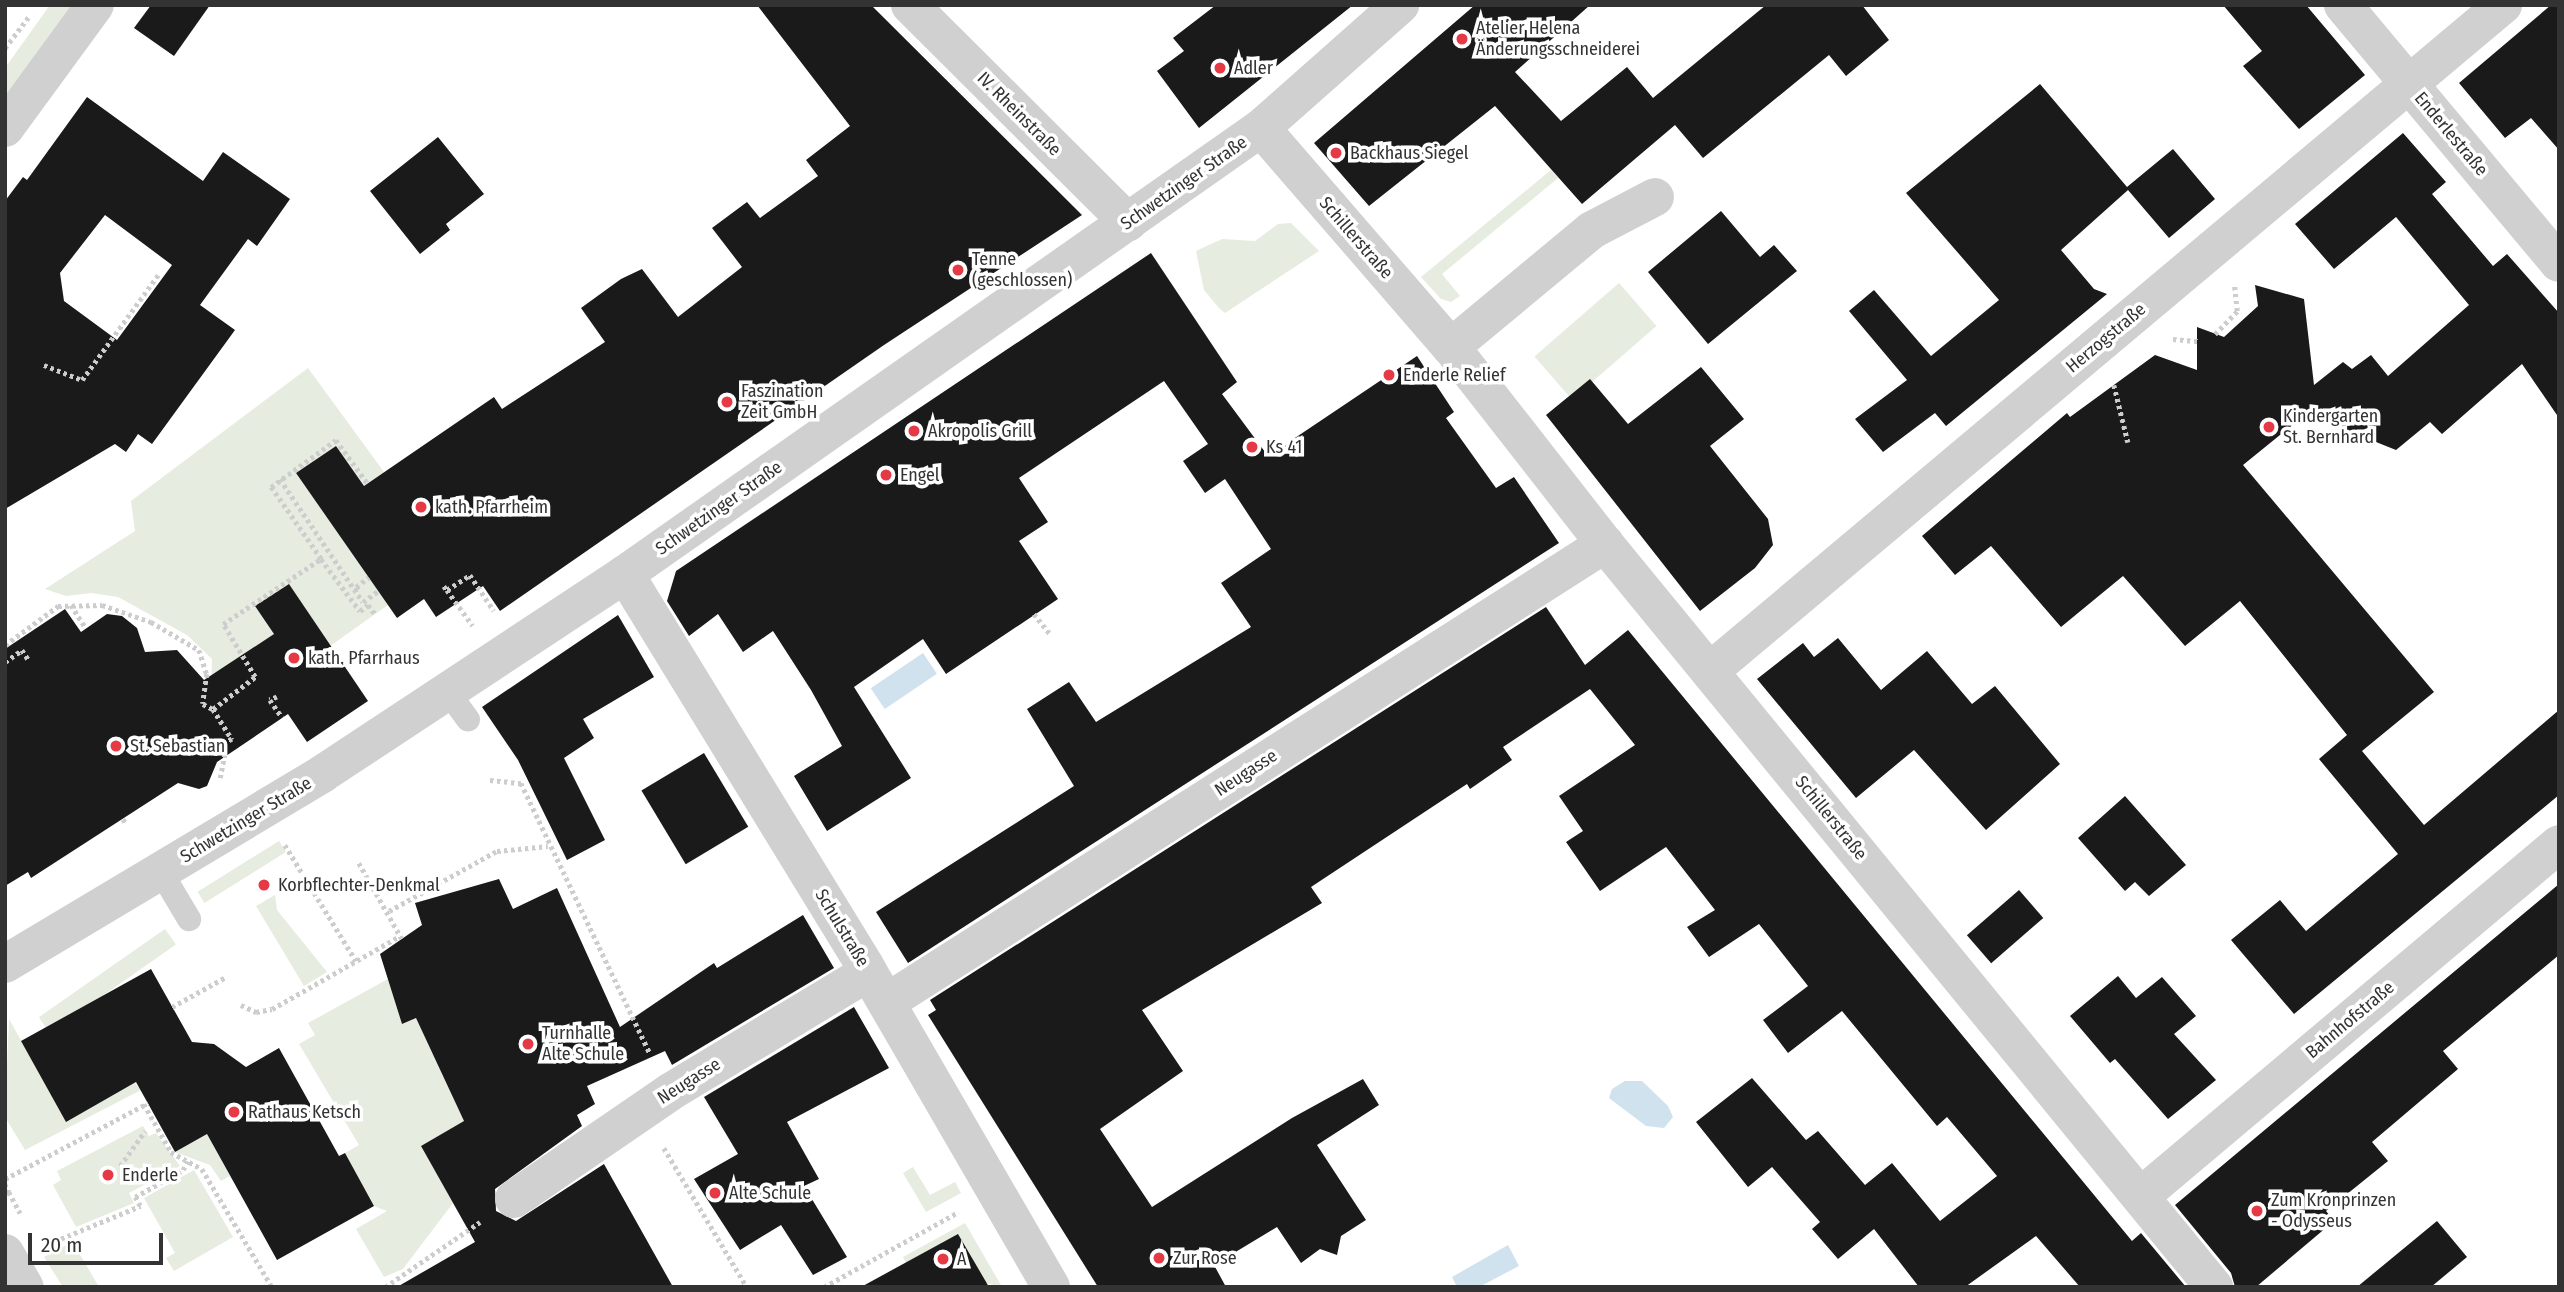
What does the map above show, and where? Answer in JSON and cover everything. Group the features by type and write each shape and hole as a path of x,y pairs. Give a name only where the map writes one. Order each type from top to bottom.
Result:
{"street":[{"path":"5,128 95,5"},
{"name":"IV. Rheinstraße","path":"910,5 1128,222"},
{"name":"Schwetzinger Straße","path":"5,964 263,810 458,706 625,574 1261,128 1400,5"},
{"name":"Enderlestraße","path":"2343,5 2559,263"},
{"name":"Herzogstraße","path":"1710,671 2503,5"},
{"name":"Schillerstraße","path":"1261,128 1451,347 1605,544 2214,1287"},
{"path":"1451,347 1592,230 1655,197"},
{"name":"Neugasse","path":"514,1199 655,1102 878,987 1605,544"},
{"name":"Schulstraße","path":"625,574 878,987 1051,1287"},
{"name":"Bahnhofstraße","path":"2141,1196 2559,844"},
{"path":"24,1242 24,1287"}],"lane":[{"path":"161,872 189,919"}],"path":[{"path":"5,48 38,5"},
{"path":"44,365 82,380 158,275"},
{"path":"2189,341 2198,341"},
{"path":"2090,351 2110,369 2128,442"},
{"path":"368,484 336,440 271,487 360,611 368,606"},
{"path":"281,479 363,602 378,591"},
{"path":"213,709 256,677 223,624 321,559"},
{"path":"452,598 445,588 470,575 495,612"},
{"path":"369,577 356,587 374,614"},
{"path":"70,604 86,628"},
{"path":"5,645 58,606 70,604 102,606 151,622 199,650 208,674 203,705 213,709 232,739 225,744"},
{"path":"1034,614 1051,635"},
{"path":"5,662 22,650 28,659"},
{"path":"276,697 270,700 282,717"},
{"path":"220,778 225,752"},
{"path":"490,779 521,783 655,1102 747,1287"},
{"path":"263,810 356,961"},
{"path":"389,911 497,851 548,846"},
{"path":"241,1005 256,1012 272,1009 401,937 389,911 359,863"},
{"path":"172,1007 224,978"},
{"path":"5,1179 146,1104 171,1152 202,1169 272,1287"},
{"path":"120,1166 145,1131"},
{"path":"5,1184 24,1242 69,1232 140,1206 135,1197 183,1170 187,1161"},
{"path":"824,1287 996,1191"},
{"path":"385,1287 514,1199"}],"shaded area":[{"path":"50,5 72,5 5,100 5,68"},
{"path":"1551,170 1558,178 1442,274 1460,296 1451,302 1441,299 1421,277"},
{"path":"1291,223 1319,251 1225,313 1204,290 1196,251 1222,239 1255,241 1278,224"},
{"path":"1619,283 1656,326 1572,399 1534,356"},
{"path":"308,368 384,472 364,486 336,446 296,473 388,605 330,646 289,584 255,606 274,634 247,652 211,694 212,659 187,635 118,597 91,593 66,596 45,589 135,531 131,501"},
{"path":"279,841 286,852 204,903 198,892"},
{"path":"275,895 277,910 327,972 304,986 256,906"},
{"path":"165,929 176,945 50,1033 39,1017"},
{"path":"388,979 402,1024 416,1018 464,1121 421,1146 453,1203 403,1269 384,1277 356,1229 387,1211 374,1206 345,1153 359,1145 299,1044 315,1035 308,1023"},
{"path":"9,1019 66,1121 135,1083 141,1090 25,1150 5,1117"},
{"path":"143,1126 149,1136 156,1133 180,1166 129,1193 134,1203 76,1227 53,1185 61,1180 57,1171"},
{"path":"207,1134 230,1176 221,1181 210,1165 175,1152"},
{"path":"913,1167 930,1195 955,1182 961,1193 926,1212 903,1173"},
{"path":"194,1170 233,1237 174,1271 166,1258 175,1253 144,1198"},
{"path":"965,1223 1002,1287 906,1263 903,1257"},
{"path":"72,1242 99,1287 63,1287 44,1257"}],"water":[{"path":"923,653 937,674 885,709 871,688"},
{"path":"1625,1081 1642,1081 1668,1106 1673,1117 1664,1128 1646,1126 1609,1098 1612,1089"},
{"path":"1508,1245 1519,1266 1479,1287 1457,1287 1452,1277"}],"building":[{"path":"151,5 210,5 174,56 134,28"},
{"path":"757,5 871,5 1082,215 884,345 500,611 483,586 436,617 424,599 397,618 296,473 336,446 364,486 494,397 502,409 605,342 581,308 621,279 642,269 678,317 742,267 712,228 747,202 760,218 818,176 806,160 850,126"},
{"name":"Adler","path":"1216,5 1353,5 1199,128 1157,71 1184,51 1173,38"},
{"path":"1475,5 1590,5 1515,72 1561,121 1627,67 1653,98 1766,5 1862,5 1889,40 1846,76 1829,55 1703,158 1675,125 1582,204 1495,106 1369,206 1314,143"},
{"path":"2223,5 2306,5 2365,75 2299,129 2243,66 2262,51"},
{"path":"2551,5 2559,5 2559,150 2531,118 2505,138 2459,83"},
{"path":"2040,84 2127,187 2173,149 2215,199 2169,238 2128,190 2061,250 2094,289 2107,294 1946,426 1935,413 1883,452 1855,419 1907,380 1849,311 1874,290 1931,356 1999,300 1906,193"},
{"path":"87,97 203,181 223,152 290,199 257,246 248,239 200,305 235,330 152,444 138,434 126,452 115,444 5,509 5,201 23,177 27,180","holes":["105,215 172,265 117,340 64,301 60,273"]},
{"path":"2403,133 2446,182 2432,194 2493,266 2507,254 2559,313 2559,418 2522,364 2442,434 2430,422 2396,450 2306,414 2243,465 2434,692 2362,751 2424,825 2559,710 2559,795 2294,1014 2231,940 2280,900 2306,931 2398,854 2319,759 2347,735 2240,601 2185,646 2123,576 2061,627 1991,546 1955,575 1922,536 2067,413 2070,417 2155,355 2197,370 2197,327 2224,337 2258,306 2255,285 2304,299 2314,385 2343,362 2352,369 2371,355 2388,376 2469,305 2396,217 2334,269 2295,224"},
{"path":"438,137 484,194 446,224 450,230 420,254 370,191"},
{"path":"1721,211 1760,257 1774,245 1797,271 1708,344 1648,272"},
{"path":"1151,253 1237,382 1222,394 1268,456 1417,356 1454,412 1446,418 1496,488 1514,477 1559,543 908,963 876,912 1074,786 1027,709 1069,682 1096,722 1251,627 1221,583 1271,549 1225,479 1205,493 1183,461 1208,444 1164,381 1019,478 1048,522 1019,541 1058,599 946,674 923,639 854,687 911,778 827,831 794,776 842,746 811,690 773,631 743,652 718,614 689,636 667,601 676,571"},
{"path":"1701,367 1744,419 1710,446 1768,519 1773,545 1755,568 1700,611 1546,415 1590,379 1628,424"},
{"name":"St. Sebastian","path":"289,584 368,701 307,742 288,714 217,762 207,786 199,789 178,783 31,878 28,872 5,886 5,649 65,609 81,632 107,614 122,616 137,628 145,652 177,650 204,680 274,634 255,606"},
{"path":"1546,607 1585,665 1628,630 2132,1241 2141,1233 2186,1287 2080,1287 2036,1236 1965,1287 1919,1287 1874,1229 1838,1259 1812,1229 1820,1222 1772,1167 1748,1187 1696,1122 1752,1078 1806,1140 1818,1131 1865,1185 1892,1163 1940,1221 1997,1176 1947,1117 1937,1126 1842,1011 1788,1053 1763,1020 1808,986 1759,924 1709,957 1687,927 1715,910 1666,847 1600,891 1566,842 1583,831 1559,796 1635,745 1590,689 1503,747 1512,760 1470,789 1467,784 1311,887 1322,903 1142,1010 1183,1071 1100,1129 1152,1207 1292,1118 1363,1079 1379,1105 1317,1145 1366,1220 1341,1236 1337,1255 1320,1249 1301,1263 1277,1227 1214,1265 1226,1287 1098,1287 928,1015 936,1010 930,1000"},
{"path":"618,615 654,677 583,719 594,738 564,758 605,840 567,860 518,760 482,707"},
{"path":"1838,638 1881,690 1927,651 1972,704 1995,686 2060,764 1986,830 1914,750 1856,798 1757,679 1803,643 1814,657"},
{"path":"704,753 748,827 686,864 641,791"},
{"path":"2125,796 2186,865 2149,896 2135,882 2125,891 2078,838"},
{"path":"499,879 513,909 557,888 620,1027 714,963 717,968 803,915 834,968 672,1065 665,1051 587,1086 595,1104 577,1115 582,1126 495,1189 496,1211 516,1221 604,1164 673,1287 397,1287 475,1242 421,1146 464,1121 416,1018 402,1024 380,954 422,925 415,903"},
{"path":"2559,884 2559,955 2443,1051 2458,1069 2372,1142 2388,1161 2326,1211 2334,1221 2256,1287 2235,1287 2231,1273 2175,1205"},
{"path":"2019,890 2043,918 1991,963 1967,935"},
{"name":"Rathaus Ketsch","path":"151,969 192,1042 214,1044 246,1067 279,1048 339,1156 345,1153 374,1206 277,1260 207,1134 175,1152 136,1082 66,1122 21,1041"},
{"path":"2118,976 2136,998 2162,977 2196,1016 2174,1034 2216,1080 2168,1119 2115,1059 2110,1063 2070,1016"},
{"path":"854,1007 889,1068 787,1122 819,1179 804,1186 847,1257 813,1275 781,1225 740,1250 694,1179 738,1154 704,1097"},
{"path":"2437,1221 2467,1257 2431,1287 2357,1287"},
{"name":"A","path":"958,1234 989,1287 861,1287"}],"place":[{"name":"Atelier Helena Änderungsschneiderei","path":"1462,39"},
{"name":"Adler","path":"1220,68"},
{"name":"Backhaus Siegel","path":"1336,153"},
{"name":"Tenne (geschlossen)","path":"958,270"},
{"name":"Enderle Relief","path":"1389,375"},
{"name":"Faszination Zeit GmbH","path":"727,402"},
{"name":"Kindergarten St. Bernhard","path":"2269,427"},
{"name":"Akropolis Grill","path":"914,431"},
{"name":"Ks 41","path":"1252,447"},
{"name":"Engel","path":"886,475"},
{"name":"kath. Pfarrheim","path":"421,507"},
{"name":"kath. Pfarrhaus","path":"294,658"},
{"name":"St. Sebastian","path":"116,746"},
{"name":"Korbflechter-Denkmal","path":"264,885"},
{"name":"Turnhalle Alte Schule","path":"528,1044"},
{"name":"Rathaus Ketsch","path":"234,1112"},
{"name":"Enderle","path":"108,1175"},
{"name":"Alte Schule","path":"715,1193"},
{"name":"Zum Kronprinzen - Odysseus","path":"2257,1211"},
{"name":"Zur Rose","path":"1159,1258"},
{"name":"A","path":"943,1259"}]}
